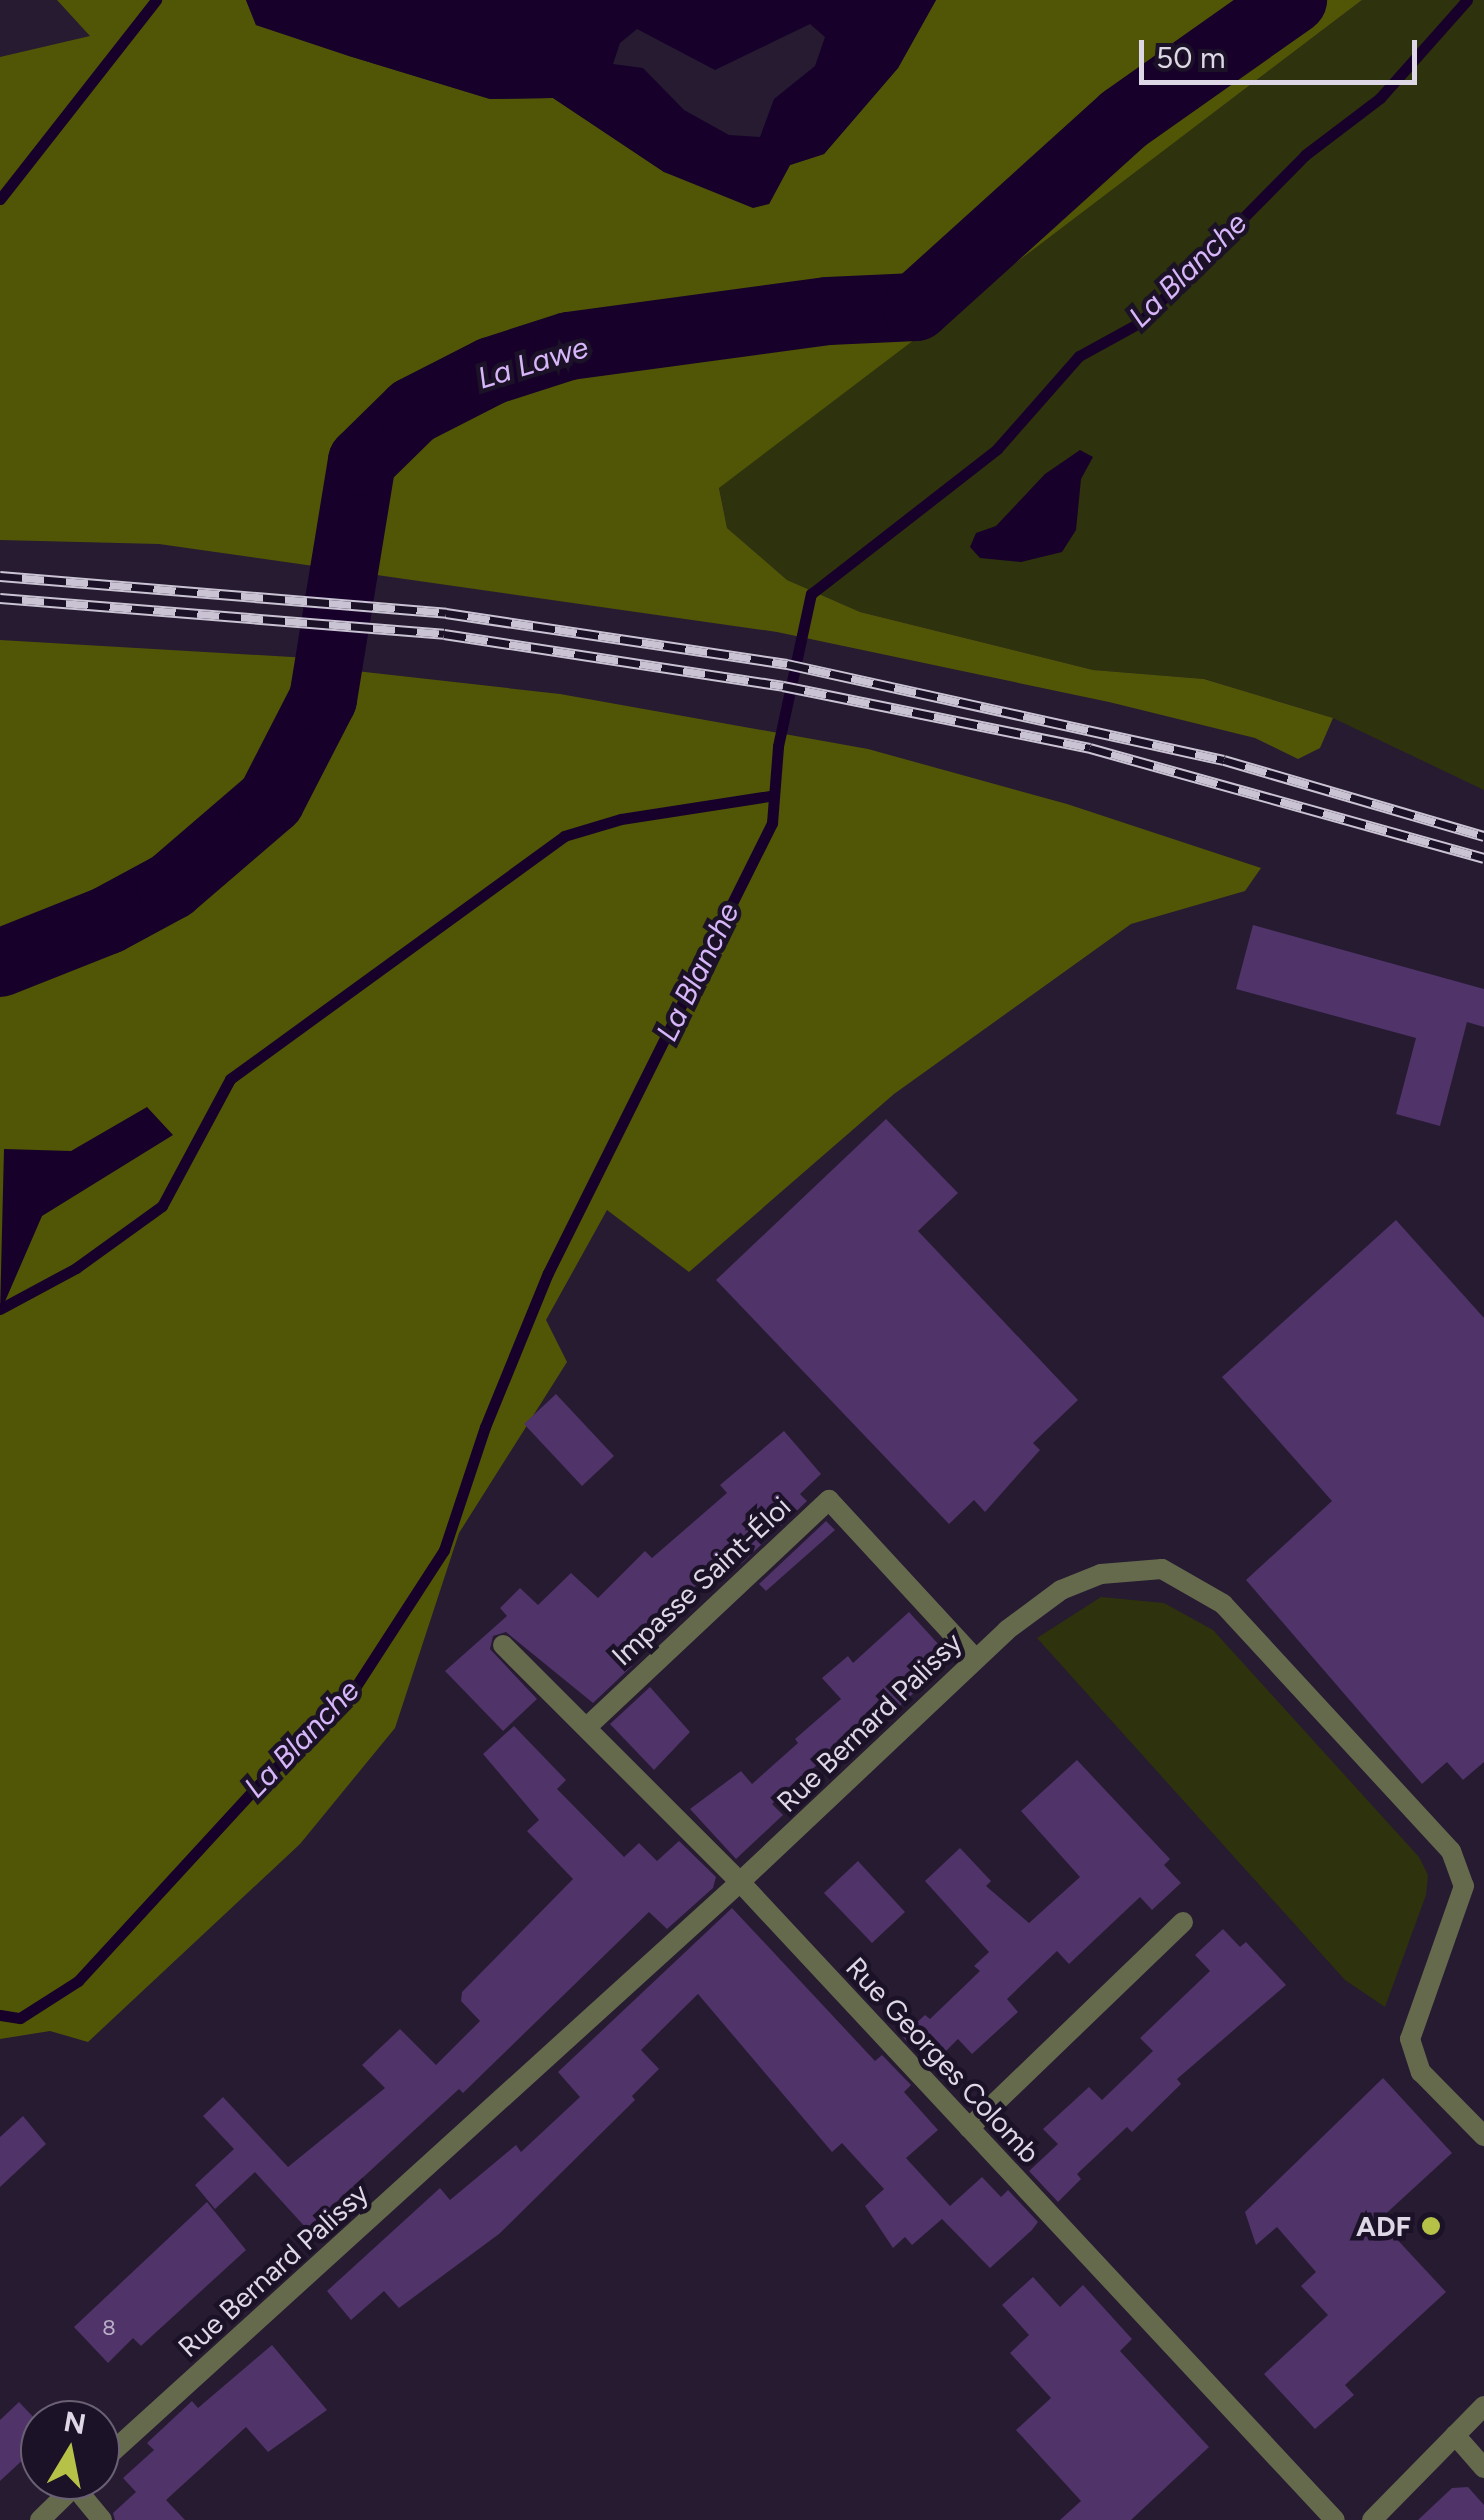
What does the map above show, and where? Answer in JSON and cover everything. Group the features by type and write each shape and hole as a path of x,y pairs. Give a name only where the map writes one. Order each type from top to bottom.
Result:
{"street":[{"name":"Impasse Saint-Éloi","path":"586,1727 829,1500 975,1658"},
{"name":"Rue Bernard Palissy","path":"120,2445 740,1882 975,1658 1060,1590 1117,1570 1162,1569 1223,1604 1451,1851 1464,1886 1410,2039 1421,2072 1484,2136"},
{"name":"Rue Georges Colomb","path":"503,1645 740,1882 1335,2520"},
{"path":"969,2128 1183,1922"},
{"path":"1372,2520 1484,2406"},
{"path":"1454,2435 1484,2468"},
{"path":"40,2520 60,2500"}],"green space":[{"path":"57,0 246,0 256,25 349,56 490,99 553,98 664,172 769,204 790,165 824,154 898,68 936,0 1362,0 719,488 727,528 787,580 860,612 1093,670 1204,679 1333,718 1320,748 1298,759 1255,738 1109,702 777,632 159,544 0,540 0,57 90,36"},
{"path":"1362,0 1484,0 1484,790 1333,718 1205,679 1093,670 860,612 787,580 727,528 719,487"},
{"path":"0,640 309,658 347,670 560,694 868,749 1067,804 1261,868 1245,891 1131,924 894,1094 689,1272 607,1210 546,1320 567,1362 459,1533 395,1728 300,1844 88,2042 50,2031 0,2039"},
{"path":"1101,1597 1164,1603 1213,1630 1419,1857 1428,1875 1426,1895 1385,2007 1345,1980 1037,1638"}],"shaded area":[{"path":"246,0 936,0 898,68 824,154 790,165 769,204 753,208 664,172 553,98 490,99 256,25","holes":["810,24 825,37 815,66 774,99 760,137 729,135 684,110 643,68 613,64 620,43 637,29 715,70"]},
{"path":"1080,450 1093,457 1081,479 1076,530 1062,552 1021,562 980,558 970,547 976,533 996,526 1045,474"},
{"path":"147,1107 173,1135 42,1216 0,1313 4,1149 71,1151"}],"building":[{"path":"1253,925 1484,989 1484,1027 1467,1022 1440,1126 1396,1114 1416,1038 1236,989"},
{"path":"886,1119 958,1193 918,1231 1078,1400 1033,1443 1040,1450 985,1512 974,1500 949,1524 716,1280"},
{"path":"1396,1220 1484,1318 1484,1762 1463,1780 1447,1762 1422,1784 1246,1580 1332,1501 1222,1377"},
{"path":"556,1394 614,1456 582,1486 524,1424"},
{"path":"784,1431 821,1474 800,1494 807,1501 741,1564 732,1555 659,1617 626,1660 632,1666 593,1703 506,1632 493,1636 490,1649 537,1699 503,1731 445,1671 507,1616 500,1608 520,1588 538,1605 571,1573 598,1598 645,1551 652,1558 727,1493 720,1485"},
{"path":"826,1521 835,1530 766,1591 759,1584"},
{"path":"909,1612 951,1658 826,1775 817,1765 772,1804 783,1815 736,1859 690,1809 741,1771 752,1784 798,1743 795,1739 841,1699 822,1678 848,1656 853,1663"},
{"path":"650,1687 690,1732 654,1770 610,1724"},
{"path":"514,1726 566,1780 557,1789 624,1857 639,1843 657,1861 679,1841 716,1877 713,1888 667,1929 649,1912 463,2093 459,2089 307,2229 255,2172 215,2209 195,2185 234,2149 203,2116 223,2097 288,2167 385,2088 362,2065 400,2029 436,2065 480,2021 461,2001 462,1992 573,1879 527,1831 539,1820 483,1754"},
{"path":"1077,1760 1170,1859 1164,1865 1181,1883 1152,1910 1140,1897 1069,1964 1057,1951 1007,1999 1018,2012 972,2054 958,2039 931,2066 902,2036 925,2015 930,2019 980,1971 974,1966 989,1952 925,1881 960,1848 991,1881 986,1886 1029,1923 1080,1877 1021,1811"},
{"path":"858,1861 905,1912 872,1943 824,1893"},
{"path":"732,1908 875,2061 882,2055 911,2085 904,2092 938,2130 906,2158 950,2206 982,2177 1001,2197 1008,2190 1038,2222 1032,2230 990,2268 942,2219 912,2245 905,2237 893,2248 865,2206 884,2189 842,2143 832,2152 698,1994 641,2050 659,2069 632,2096 635,2100 499,2234 399,2308 384,2291 351,2320 327,2291 440,2188 450,2200 516,2145 521,2152 580,2097 558,2072"},
{"path":"1223,1929 1240,1947 1246,1942 1286,1985 1177,2079 1181,2084 1132,2132 1127,2127 1077,2174 1081,2179 1058,2202 1029,2171 1058,2144 1043,2129 1089,2087 1102,2100 1153,2051 1140,2038 1210,1971 1195,1955"},
{"path":"1383,2078 1452,2153 1379,2220 1446,2292 1345,2385 1354,2395 1315,2429 1264,2374 1328,2315 1301,2286 1316,2272 1277,2227 1256,2245 1245,2212"},
{"path":"23,2116 46,2144 0,2187 0,2137"},
{"path":"207,2202 246,2250 141,2346 133,2338 108,2363 74,2327"},
{"path":"1033,2277 1060,2307 1083,2285 1132,2339 1120,2351 1209,2447 1131,2520 1060,2520 1081,2501 1016,2430 1051,2398 1010,2353 1029,2335 1002,2305"},
{"path":"272,2345 327,2410 268,2452 246,2427 166,2500 185,2520 115,2520 113,2513 136,2492 123,2478 154,2450 147,2443 192,2401 198,2408"},
{"path":"20,2403 20,2462 0,2481 0,2420"},
{"path":"1468,2487 1484,2505 1484,2520 1418,2520 1452,2488"}],"waterway":[{"path":"0,199 156,0"},
{"name":"La Lawe","path":"0,963 108,920 171,886 271,800 323,699 362,461 413,411 491,371 569,346 828,311 916,307 1124,119 1293,0"},
{"name":"La Blanche","path":"0,2015 20,2018 78,1981 263,1780 347,1700 444,1550 485,1427 548,1273 772,823 778,746 811,594 997,449 1079,356 1139,323 1305,155 1380,98 1467,0"},
{"path":"0,1309 76,1268 162,1206 230,1079 564,836 621,819 770,796"}],"railway":[{"path":"0,576 446,613 787,664 1224,760 1484,836"},
{"path":"0,598 444,634 783,686 1090,748 1484,858"}],"place":[{"name":"ADF","path":"1431,2226"}]}
